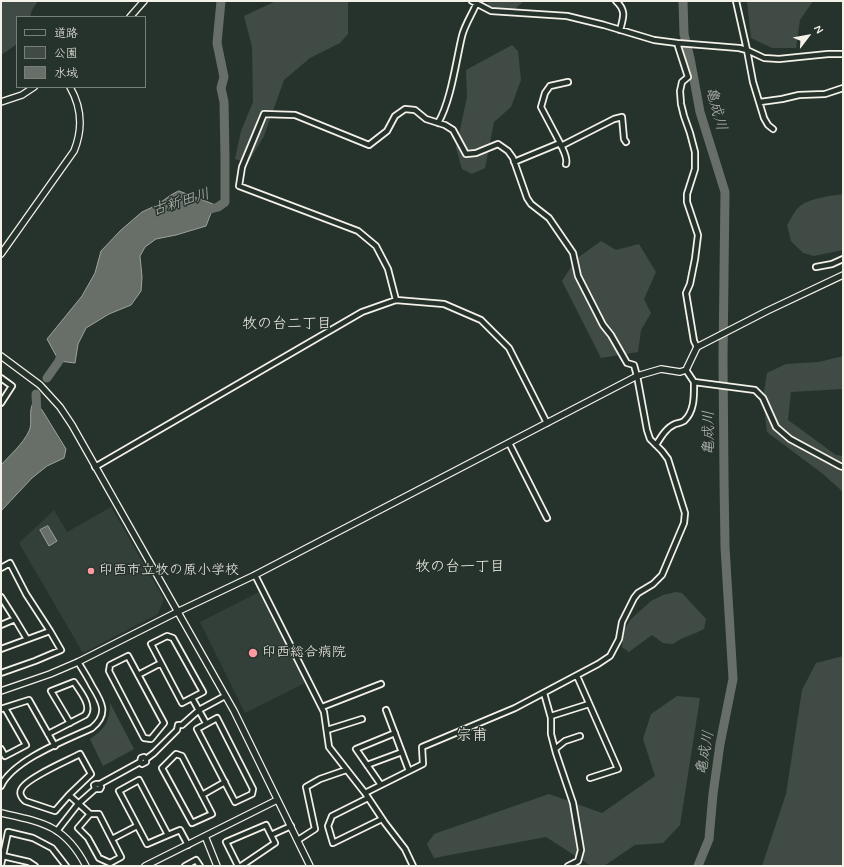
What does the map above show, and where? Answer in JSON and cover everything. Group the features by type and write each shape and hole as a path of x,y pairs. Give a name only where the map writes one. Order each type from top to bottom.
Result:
{"street":[{"path":"131,16 144,1"},
{"path":"616,1 621,6 624,14 620,30"},
{"path":"736,1 748,50 753,82 764,118 768,125 773,129"},
{"path":"438,123 447,100 462,34 475,2 491,11 567,16 654,40 694,45 739,48 748,50 764,58 779,59 843,54"},
{"path":"677,43 688,77 680,86 681,104 694,144 695,152 695,169 687,194 687,202 698,235 690,284 686,293 694,341 697,347"},
{"path":"566,164 567,161 561,145 541,107 545,93 550,86 568,82"},
{"path":"1,102 22,95 32,88"},
{"path":"1,254 74,150 80,135 80,117 77,100 71,88"},
{"path":"760,102 799,95 825,94 843,88"},
{"path":"365,793 423,764 422,747 515,708 577,676 610,656 619,639 622,622 634,598 638,593 653,584 662,575 684,523 685,513 668,459 650,439 634,365 627,363 611,335 603,325 578,276 573,253 549,218 536,208 527,198 514,162 508,151 498,144 476,153 466,154 453,130 445,125 426,119 415,110 405,109 395,116 387,131 369,145 295,115 264,114 242,167 239,186 358,231 376,246 388,269 396,300"},
{"path":"514,162 561,145 614,119 622,117 624,139 626,142"},
{"path":"816,267 832,264 843,259"},
{"path":"1,691 50,674 78,662 177,612 255,575 637,376 661,369 680,372 686,370 697,347 712,338 843,275"},
{"path":"95,467 362,312 396,300 444,304 481,320 510,348 547,423"},
{"path":"1,356 40,385 60,407 225,696 310,866"},
{"path":"656,445 663,434 673,424 683,421 691,412 694,402 694,382 686,370"},
{"path":"1,378 12,386 1,403"},
{"path":"694,382 755,390 763,398 776,426 780,431 790,439 843,467"},
{"path":"509,443 547,518"},
{"path":"1,568 10,563 26,594 61,650 1,673"},
{"path":"255,575 322,707 329,747 365,793 382,819 406,850 413,866"},
{"path":"1,597 27,639"},
{"path":"1,625 15,620"},
{"path":"1,648 50,631"},
{"path":"167,636 173,638 203,692 182,703 161,663 151,644 167,636"},
{"path":"128,656 138,675 164,723 151,739 144,738 109,671 110,665 128,656"},
{"path":"2,784 8,774 24,761 92,728 102,716 103,711 100,700 78,662"},
{"path":"138,675 161,663"},
{"path":"577,676 618,769 590,778"},
{"path":"48,734 70,723 85,715 88,709 74,682 51,691 70,723"},
{"path":"322,707 381,684"},
{"path":"544,693 551,716 551,734 554,748 573,803 581,850 578,862 568,866"},
{"path":"57,831 78,804 95,789 100,789 100,784 140,762 144,764 146,759 177,730 182,730 182,725 199,710 225,696"},
{"path":"192,698 206,723"},
{"path":"1,749 5,756 26,745 3,708 29,700 55,746"},
{"path":"551,716 589,704"},
{"path":"386,710 409,771"},
{"path":"217,718 253,789 252,794 235,802 197,728 206,723 217,718"},
{"path":"327,730 362,719"},
{"path":"381,785 356,749 395,733"},
{"path":"554,748 565,741 580,736"},
{"path":"367,765 402,752"},
{"path":"80,754 91,774 69,795 55,811 24,801 20,794 20,790 29,780 80,754"},
{"path":"176,754 182,756 202,795 212,814 192,823 162,768 176,754"},
{"path":"298,840 315,829 306,787 346,770"},
{"path":"168,835 139,780 119,791 147,844 180,830 188,845"},
{"path":"202,795 225,782"},
{"path":"69,795 90,814 99,814 122,857 110,863 99,858 88,838 78,828 90,814"},
{"path":"368,798 332,816 328,826 333,843 382,819"},
{"path":"144,866 277,800"},
{"path":"1,813 38,821 57,831 74,846 86,866"},
{"path":"238,866 226,842 266,825 275,843 241,866"},
{"path":"112,839 137,826"},
{"path":"271,835 290,826"},
{"path":"1,865 8,832 33,838 52,848 66,866"},
{"path":"205,836 217,866"},
{"path":"3,856 24,863 32,863 36,866"},
{"path":"184,866 196,860 200,866"}],"shaded area":[{"name":"印西市立牧の原小学校","path":"111,507 164,599 158,614 83,653 19,543 54,510 67,532"},
{"name":"印西総合病院","path":"259,592 305,683 245,713 200,622"}],"green space":[{"path":"1,1 38,1 32,10 30,16 16,16 16,45 1,55"},
{"path":"276,1 348,1 348,34 340,43 310,58 284,80 264,136 248,163 235,159 241,131 253,102 252,47 244,16"},
{"path":"487,1 524,1 514,10 490,15"},
{"path":"747,1 813,1 800,20 796,48 772,48 751,38"},
{"path":"512,45 518,51 521,80 511,107 494,122 485,168 472,174 462,169 456,148 467,97 466,70"},
{"path":"843,194 843,250 814,256 803,253 791,241 787,225 794,213 800,206 809,201"},
{"path":"601,241 616,250 639,244 656,272 644,299 651,313 641,330 638,352 601,358 562,281 576,259"},
{"path":"843,356 843,391 842,389 791,392 788,420 836,455 843,456 843,492 823,474 767,432 763,398 767,373 786,364 819,362"},
{"path":"676,592 682,593 706,619 704,629 673,644 663,643 652,635 629,652 622,647 624,630 631,619 651,601 663,595"},
{"path":"843,656 843,866 762,866 786,794 802,690 816,663"},
{"path":"677,696 700,698 680,825 663,843 635,845 604,866 591,866 546,837 434,858 427,844 434,834 549,794 602,813 655,776 643,739 651,714"},
{"path":"110,703 134,749 103,766 90,739 106,724 109,715"}],"water":[{"path":"179,191 213,204 213,208 206,226 156,239 145,247 140,256 142,277 141,291 131,305 109,314 86,328 78,344 75,363 59,361 47,339 82,296 95,273 101,251 121,230 142,212 157,205"},
{"path":"33,403 36,403 42,410 66,449 64,458 47,466 32,478 1,511 1,465 20,445 29,431"},
{"path":"48,526 57,541 49,546 40,530"}],"waterway":[{"name":"古新田川","path":"203,211 218,207 225,202 224,102 221,88 224,77 217,43 221,1"},
{"name":"亀成川","path":"683,1 684,34 700,112 725,192 723,359 725,547 733,679 720,744 713,794 709,839 698,866"},
{"name":"古新田川","path":"47,378 59,361 63,350"},
{"name":"古新田川","path":"36,394 37,415"}],"place":[{"name":"印西市立牧の原小学校","path":"91,571"},
{"name":"印西総合病院","path":"253,653"}],"district":[{"name":"牧の台二丁目","path":"287,325"},
{"name":"牧の台一丁目","path":"460,568"},
{"name":"宗甫","path":"472,737"}]}
